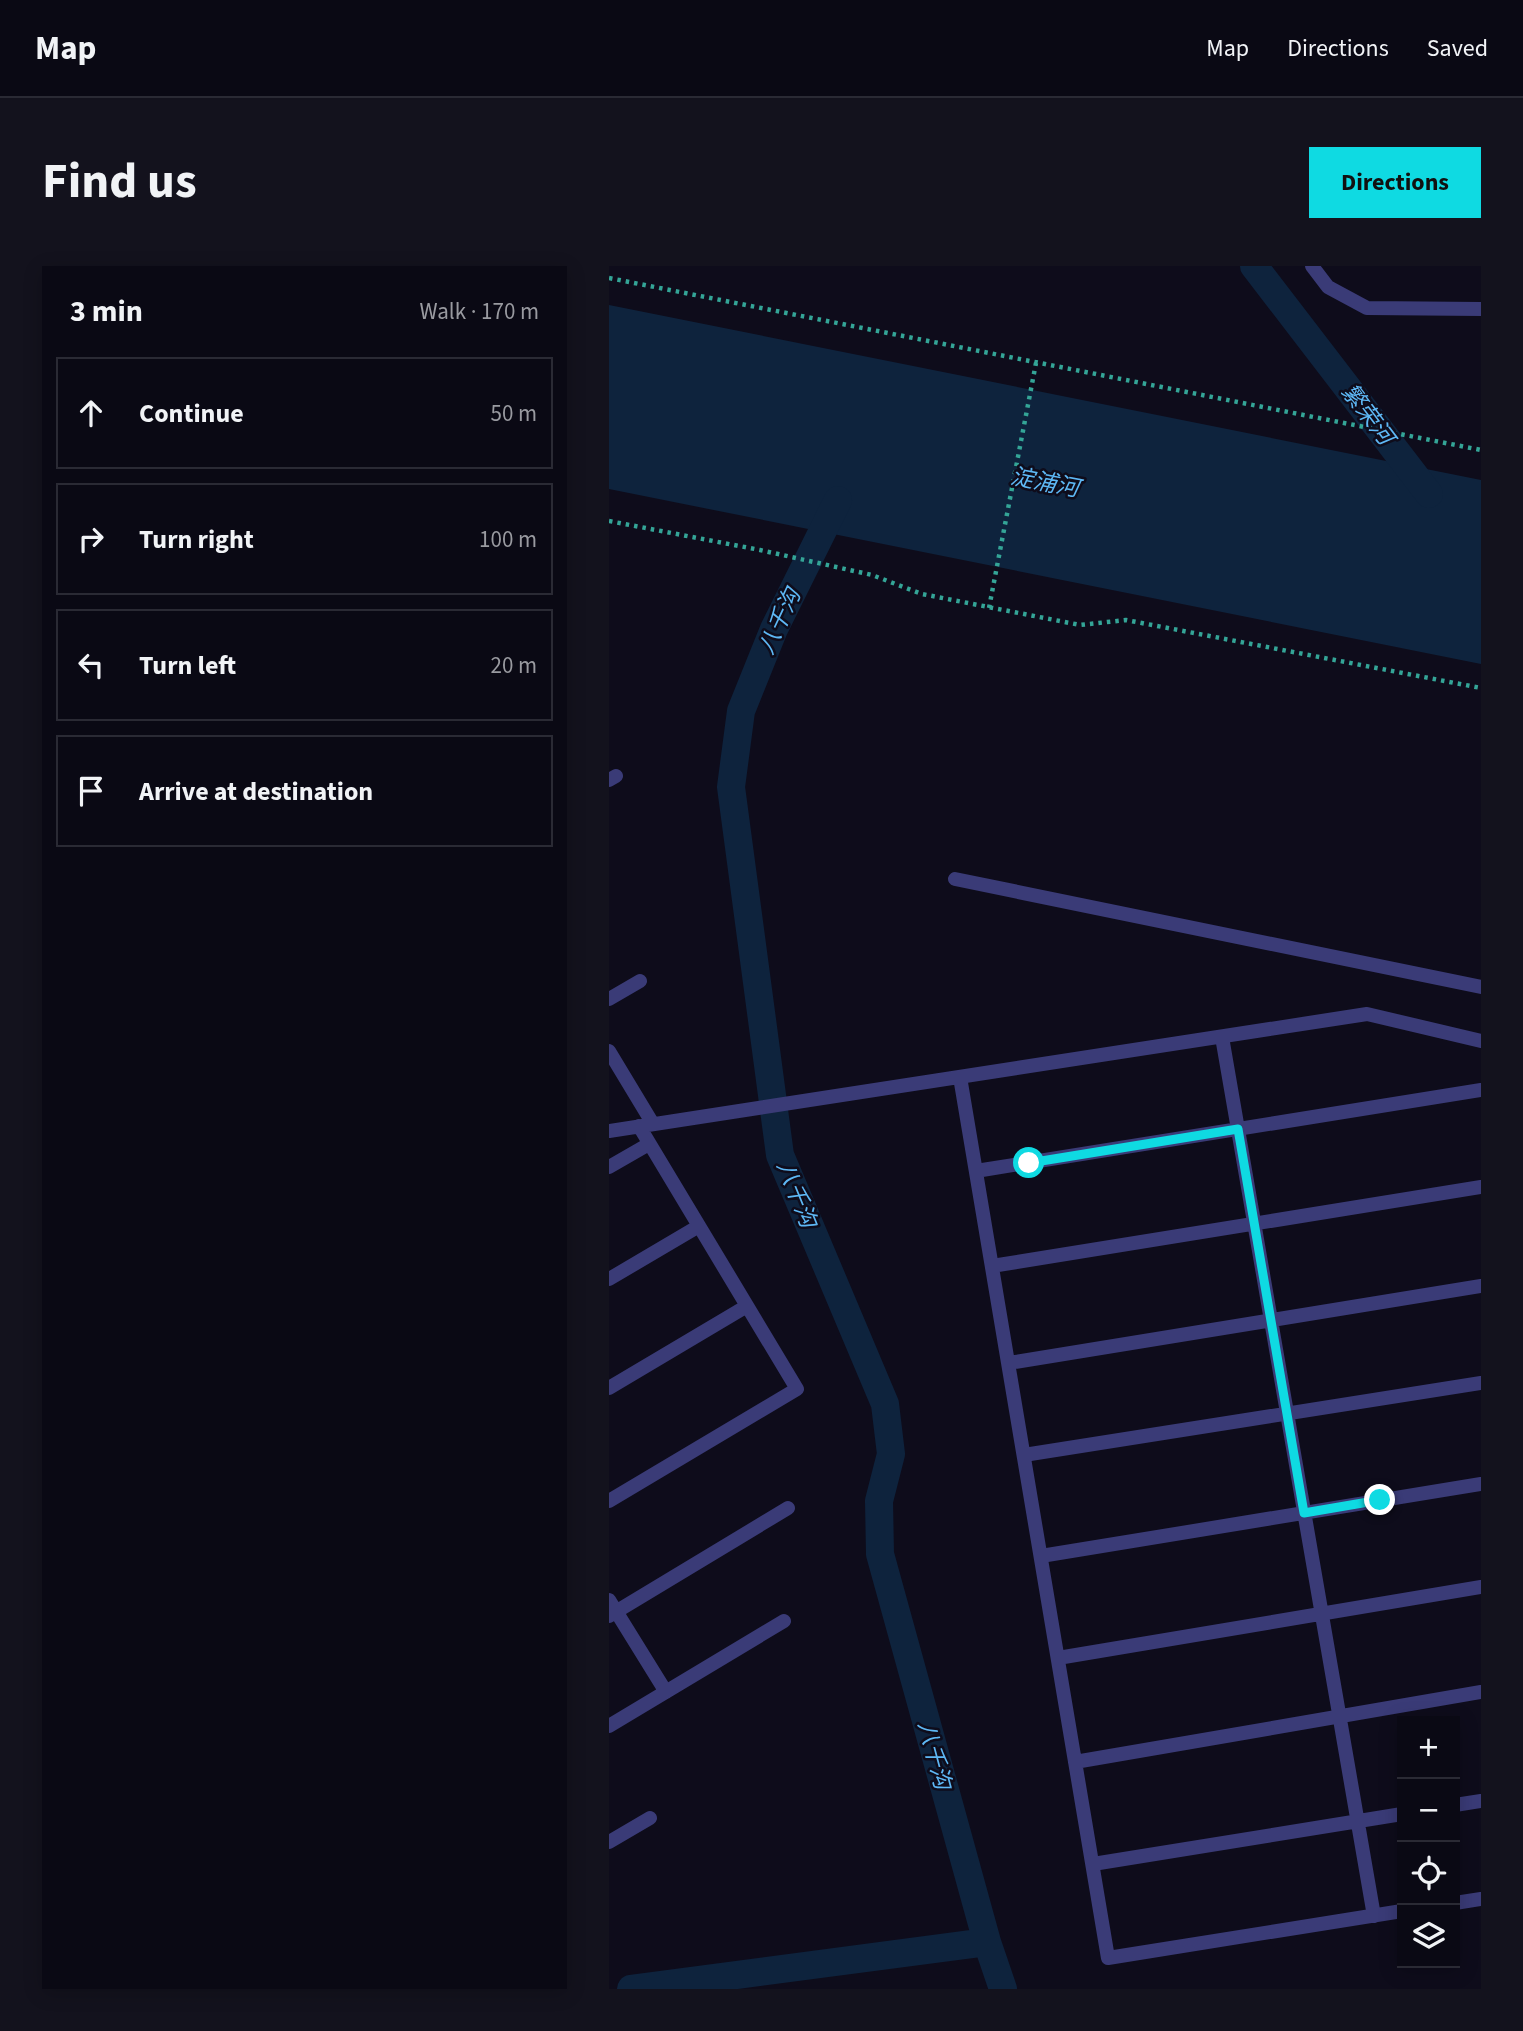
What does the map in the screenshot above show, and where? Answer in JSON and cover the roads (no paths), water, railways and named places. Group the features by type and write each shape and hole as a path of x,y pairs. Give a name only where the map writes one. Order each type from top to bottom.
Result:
{"lane":[{"path":"1312,266 1328,287 1367,308 1481,309"},
{"path":"955,879 1481,987"},
{"path":"609,999 640,981"},
{"path":"609,1131 1367,1014 1481,1041"},
{"path":"1222,1037 1374,1916"},
{"path":"609,1051 646,1125 649,1144 797,1389 609,1501"},
{"path":"961,1077 1108,1958 1397,1912"},
{"path":"977,1171 1481,1090"},
{"path":"609,1167 649,1144"},
{"path":"992,1266 1481,1187"},
{"path":"609,1279 699,1226"},
{"path":"1009,1363 1481,1286"},
{"path":"609,1388 747,1306"},
{"path":"1024,1455 1481,1383"},
{"path":"1041,1556 1481,1484"},
{"path":"666,1692 611,1609 788,1508"},
{"path":"1058,1658 1481,1587"},
{"path":"609,1726 784,1621"},
{"path":"1075,1762 1481,1692"},
{"path":"1460,1804 1481,1801"},
{"path":"1093,1864 1397,1815"},
{"path":"609,1842 650,1818"},
{"path":"1460,1902 1481,1899"}],"water":[{"name":"淀浦河","path":"609,305 1481,480 1481,664 609,489"}],"waterway":[{"name":"繁荣河","path":"1254,266 1429,494"},
{"name":"八千沟","path":"838,500 774,629 741,711 731,787 780,1155 885,1404 891,1454 879,1501 880,1554 987,1942 1003,1989"},
{"name":"八千沟","path":"631,1989 987,1942"}]}
